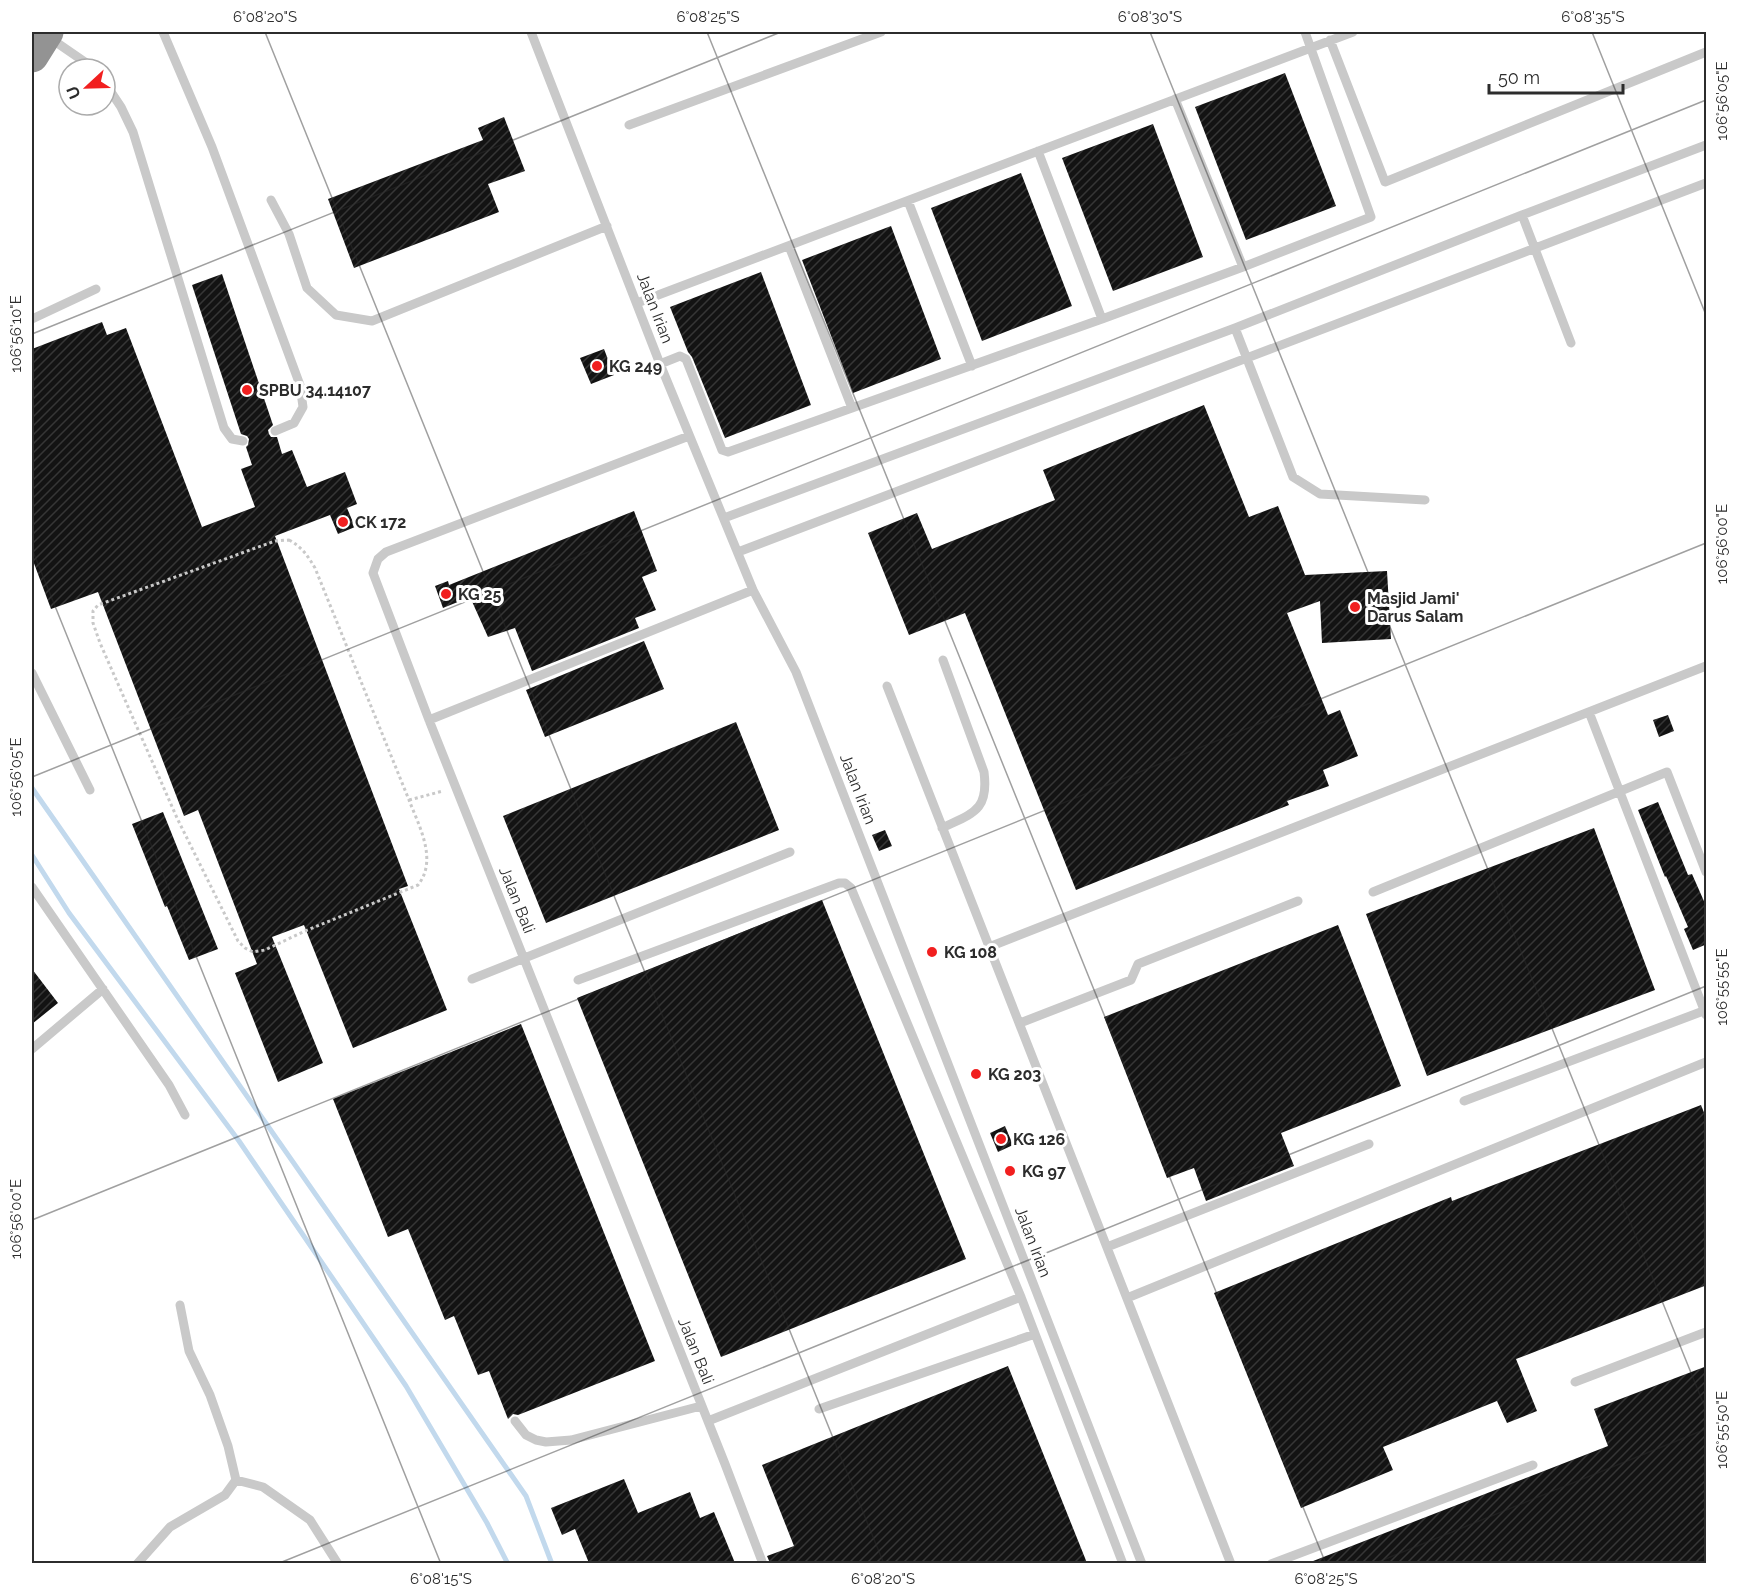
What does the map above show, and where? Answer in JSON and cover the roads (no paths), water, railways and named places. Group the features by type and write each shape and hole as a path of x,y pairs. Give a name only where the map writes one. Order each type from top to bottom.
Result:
{"lane":[{"path":"164,32 212,147 300,385 303,407 294,423 275,431"},
{"name":"Jalan Irian","path":"531,32 689,436 753,590 796,672 1142,1563"},
{"path":"629,125 881,32"},
{"path":"660,364 680,356 686,359 722,450 729,452 1102,319 1371,217 1305,32"},
{"path":"638,303 1353,32"},
{"path":"1330,40 1384,182 1707,52"},
{"path":"48,43 73,57"},
{"path":"1175,99 1243,267"},
{"path":"117,101 133,132 224,428 232,439 243,441"},
{"path":"724,518 1236,328 1707,145"},
{"path":"1038,151 1102,319"},
{"path":"738,552 1707,183"},
{"path":"271,200 289,234 307,288 336,315 372,321 606,226"},
{"path":"908,201 972,366"},
{"path":"1522,215 1571,343"},
{"path":"789,246 852,408"},
{"path":"32,319 96,289"},
{"path":"1236,328 1293,477 1320,494 1425,500"},
{"name":"Jalan Bali","path":"689,436 386,552 378,559 373,573 763,1563"},
{"path":"429,720 753,590"},
{"path":"942,828 966,817 976,809 984,800 986,789 984,772 943,660"},
{"path":"989,947 1707,666"},
{"path":"32,673 90,790"},
{"path":"886,686 1231,1563"},
{"path":"1464,1101 1706,1012 1589,712"},
{"path":"1373,891 1667,772 1707,872"},
{"path":"472,979 790,852"},
{"path":"578,980 839,882 851,888 1021,1297 1123,1563"},
{"path":"32,887 169,1085 185,1114"},
{"path":"1020,1023 1131,980 1138,964 1298,901"},
{"path":"32,1049 103,989"},
{"path":"1127,1298 1707,1062"},
{"path":"1107,1247 1369,1144"},
{"path":"708,1421 1021,1297"},
{"path":"137,1563 170,1527 225,1495 236,1480 228,1446 210,1395 189,1350 180,1305"},
{"path":"1575,1382 1707,1332"},
{"path":"819,1409 1035,1334"},
{"path":"515,1421 526,1435 536,1440 555,1442 571,1440 701,1406"},
{"path":"1271,1563 1533,1465"},
{"path":"236,1480 263,1487 310,1520 338,1563"}],"waterway":[{"path":"32,788 526,1496 552,1564"},
{"path":"32,855 69,913 239,1141 406,1386 487,1523 508,1564"}],"place":[{"name":"KG 249","path":"597,366"},
{"name":"SPBU 34.14107","path":"247,390"},
{"name":"CK 172","path":"343,522"},
{"name":"KG 25","path":"446,594"},
{"name":"Masjid Jami' Darus Salam","path":"1355,607"},
{"name":"KG 108","path":"932,952"},
{"name":"KG 203","path":"976,1074"},
{"name":"KG 126","path":"1001,1139"},
{"name":"KG 97","path":"1010,1171"}]}
